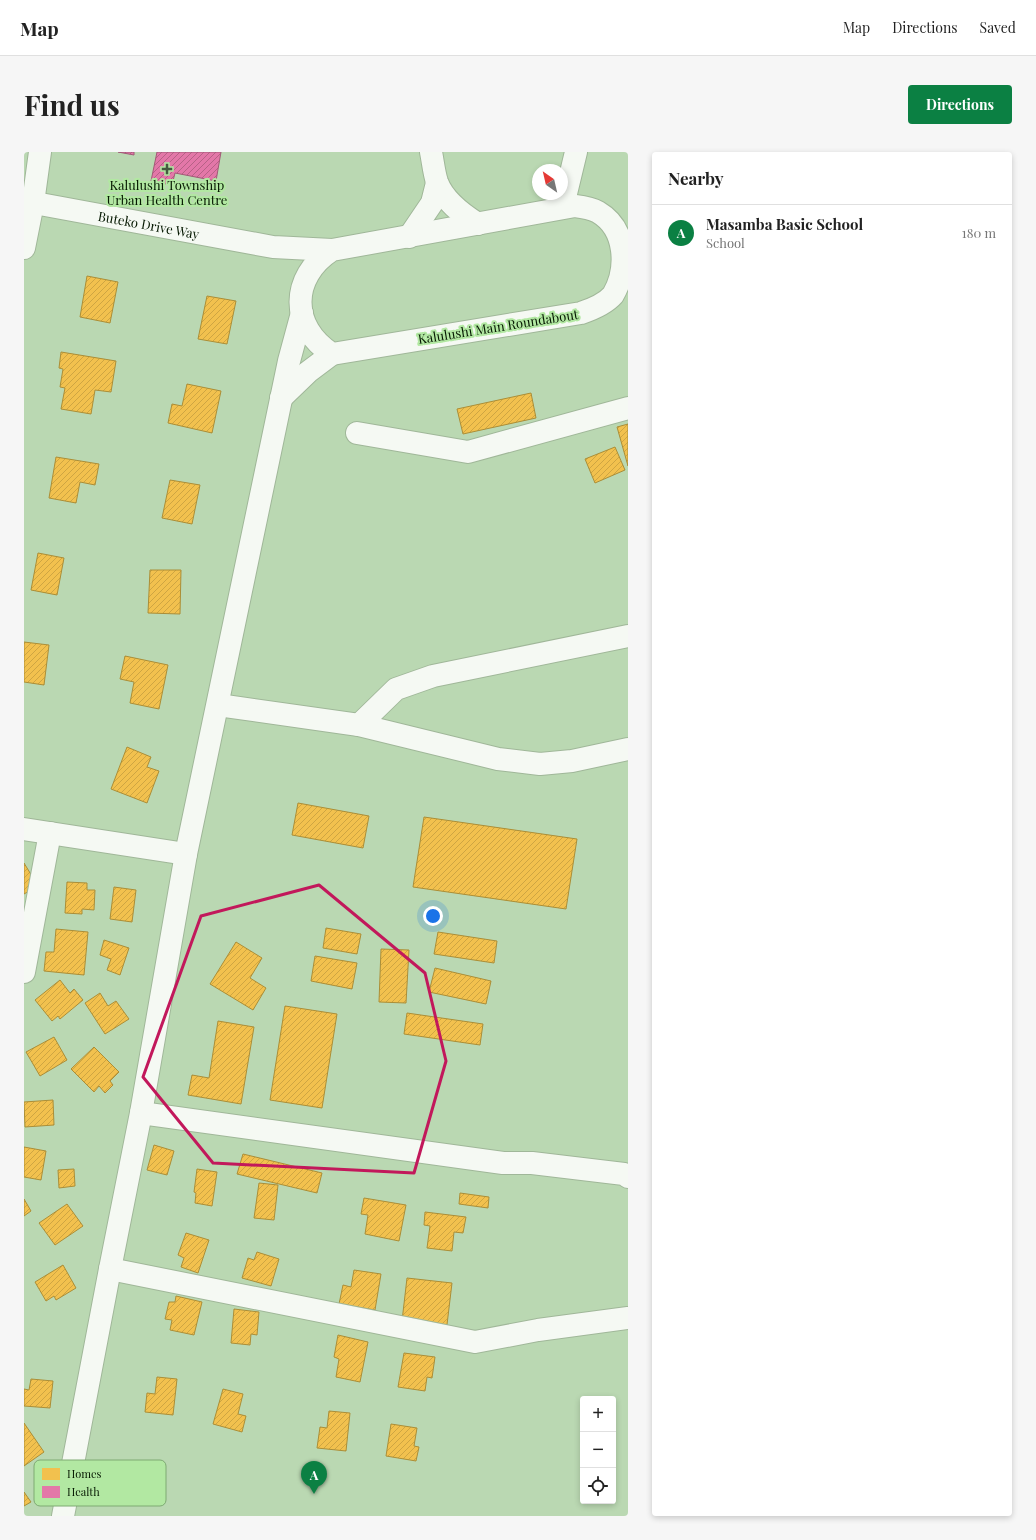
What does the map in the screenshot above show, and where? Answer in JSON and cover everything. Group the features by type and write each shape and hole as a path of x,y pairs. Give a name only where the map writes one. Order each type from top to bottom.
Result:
{"street":[{"path":"24,248 28,202 40,152"},
{"path":"431,152 437,183 447,199 461,213 478,224"},
{"path":"563,206 576,152"},
{"path":"408,237 432,203 437,183"},
{"name":"Buteko Drive Way","path":"28,202 273,247 332,250"},
{"name":"Kalulushi Main Roundabout","path":"563,206 586,208 598,212 607,218 615,227 625,248 625,280 604,302 582,313 332,354 314,339 307,329 302,313 300,296 303,284 314,264 332,250 478,224 563,206"},
{"path":"607,218 628,224"},
{"path":"273,247 296,267 303,284"},
{"path":"74,1460 110,1269 142,1113 186,854 281,398 302,313"},
{"path":"281,398 308,372 332,354"},
{"path":"357,433 468,452 628,408"},
{"path":"359,725 396,689 434,676 628,636"},
{"path":"218,705 359,725 498,759 540,764 572,761 628,749"},
{"path":"24,828 186,854"},
{"path":"24,972 50,833"},
{"path":"142,1113 503,1163 532,1163 624,1174 628,1177"},
{"path":"110,1269 475,1342 538,1330 628,1318"},
{"path":"63,1516 65,1506"}],"highlighted area":[{"path":"319,885 425,973 446,1061 414,1173 213,1163 143,1077 201,916"}],"building: Homes":[{"path":"87,276 118,282 110,323 80,317"},
{"path":"207,296 236,301 227,344 198,339"},
{"path":"61,352 116,361 111,392 95,390 91,414 61,409 65,388 60,387 63,369 59,368"},
{"path":"187,384 221,391 212,433 168,423 172,404 182,406"},
{"path":"531,393 536,418 463,434 457,409"},
{"path":"628,424 628,466 617,427"},
{"path":"615,447 625,470 595,483 585,459"},
{"path":"56,457 99,464 95,485 80,482 76,503 49,498"},
{"path":"170,480 200,485 192,524 162,518"},
{"path":"38,553 64,558 57,595 31,590"},
{"path":"150,570 181,570 180,614 148,613"},
{"path":"24,642 49,645 44,685 24,682"},
{"path":"125,656 168,665 159,709 130,703 134,682 120,679"},
{"path":"127,747 151,757 147,767 159,771 147,803 111,789"},
{"path":"298,803 369,816 363,848 292,835"},
{"path":"424,817 577,839 566,909 413,887"},
{"path":"24,863 38,886 24,894"},
{"path":"67,882 87,883 87,890 95,890 94,910 82,909 82,914 65,913"},
{"path":"114,887 136,890 132,922 110,919"},
{"path":"326,928 361,934 357,954 323,948"},
{"path":"56,929 88,932 84,975 44,971 46,952 54,952"},
{"path":"438,932 497,941 494,963 434,954"},
{"path":"104,940 129,948 120,975 107,970 111,959 100,955"},
{"path":"236,942 262,958 250,978 266,988 253,1010 210,984"},
{"path":"381,949 409,950 406,1003 379,1002"},
{"path":"315,956 357,963 352,989 311,981"},
{"path":"435,968 491,981 486,1004 429,992"},
{"path":"60,980 70,993 74,989 83,1000 60,1019 58,1016 52,1021 35,1000"},
{"path":"100,993 108,1006 116,1001 129,1019 105,1034 85,1003"},
{"path":"285,1006 337,1014 322,1108 270,1100"},
{"path":"407,1013 483,1024 480,1045 404,1034"},
{"path":"218,1021 254,1027 241,1104 188,1095 192,1075 209,1078"},
{"path":"54,1037 67,1060 40,1076 26,1052"},
{"path":"94,1047 119,1072 110,1081 113,1085 105,1093 99,1086 94,1092 71,1069"},
{"path":"53,1100 54,1125 25,1127 24,1102"},
{"path":"154,1145 174,1151 167,1175 147,1170"},
{"path":"24,1147 46,1151 41,1180 24,1177"},
{"path":"243,1154 322,1173 317,1193 237,1174"},
{"path":"74,1169 75,1186 59,1188 58,1170"},
{"path":"197,1169 217,1172 212,1206 195,1203 196,1193 194,1192"},
{"path":"259,1183 278,1185 274,1220 254,1218"},
{"path":"460,1193 489,1197 488,1208 459,1204"},
{"path":"364,1198 406,1205 399,1241 365,1234 368,1215 361,1214"},
{"path":"24,1199 31,1211 24,1216"},
{"path":"67,1204 83,1226 55,1245 39,1223"},
{"path":"425,1212 466,1217 463,1233 454,1232 452,1251 427,1248 430,1226 424,1225"},
{"path":"186,1233 209,1240 198,1273 181,1267 184,1258 178,1255"},
{"path":"257,1252 279,1259 271,1286 242,1278 248,1258 254,1260"},
{"path":"63,1265 76,1288 56,1300 54,1296 46,1301 35,1282"},
{"path":"354,1270 381,1274 375,1310 339,1304 343,1285 351,1287"},
{"path":"407,1278 452,1283 446,1333 402,1321"},
{"path":"176,1296 202,1302 194,1335 170,1330 172,1320 165,1319 169,1302 175,1302"},
{"path":"234,1309 259,1312 257,1335 251,1334 250,1345 231,1343"},
{"path":"338,1335 368,1342 360,1382 336,1377 339,1359 334,1357"},
{"path":"404,1353 435,1357 432,1378 427,1377 425,1391 398,1387"},
{"path":"157,1377 177,1379 173,1415 145,1412 147,1393 155,1394"},
{"path":"31,1379 53,1381 50,1408 24,1406 24,1389 29,1390"},
{"path":"223,1389 243,1394 238,1414 246,1416 242,1432 213,1424"},
{"path":"329,1411 350,1413 346,1451 317,1448 320,1427 327,1428"},
{"path":"24,1423 44,1452 24,1466"},
{"path":"391,1424 417,1428 414,1446 419,1447 416,1461 386,1456"},
{"path":"24,1492 31,1502 24,1506"}],"building: Health":[{"path":"118,152 134,152 134,155"},
{"path":"157,152 221,152 216,181 175,173 172,185 151,181"}],"place":[{"name":"Kalulushi Township Urban Health Centre","path":"167,169"},
{"name":"Masamba Basic School","path":"314,1494"}]}
